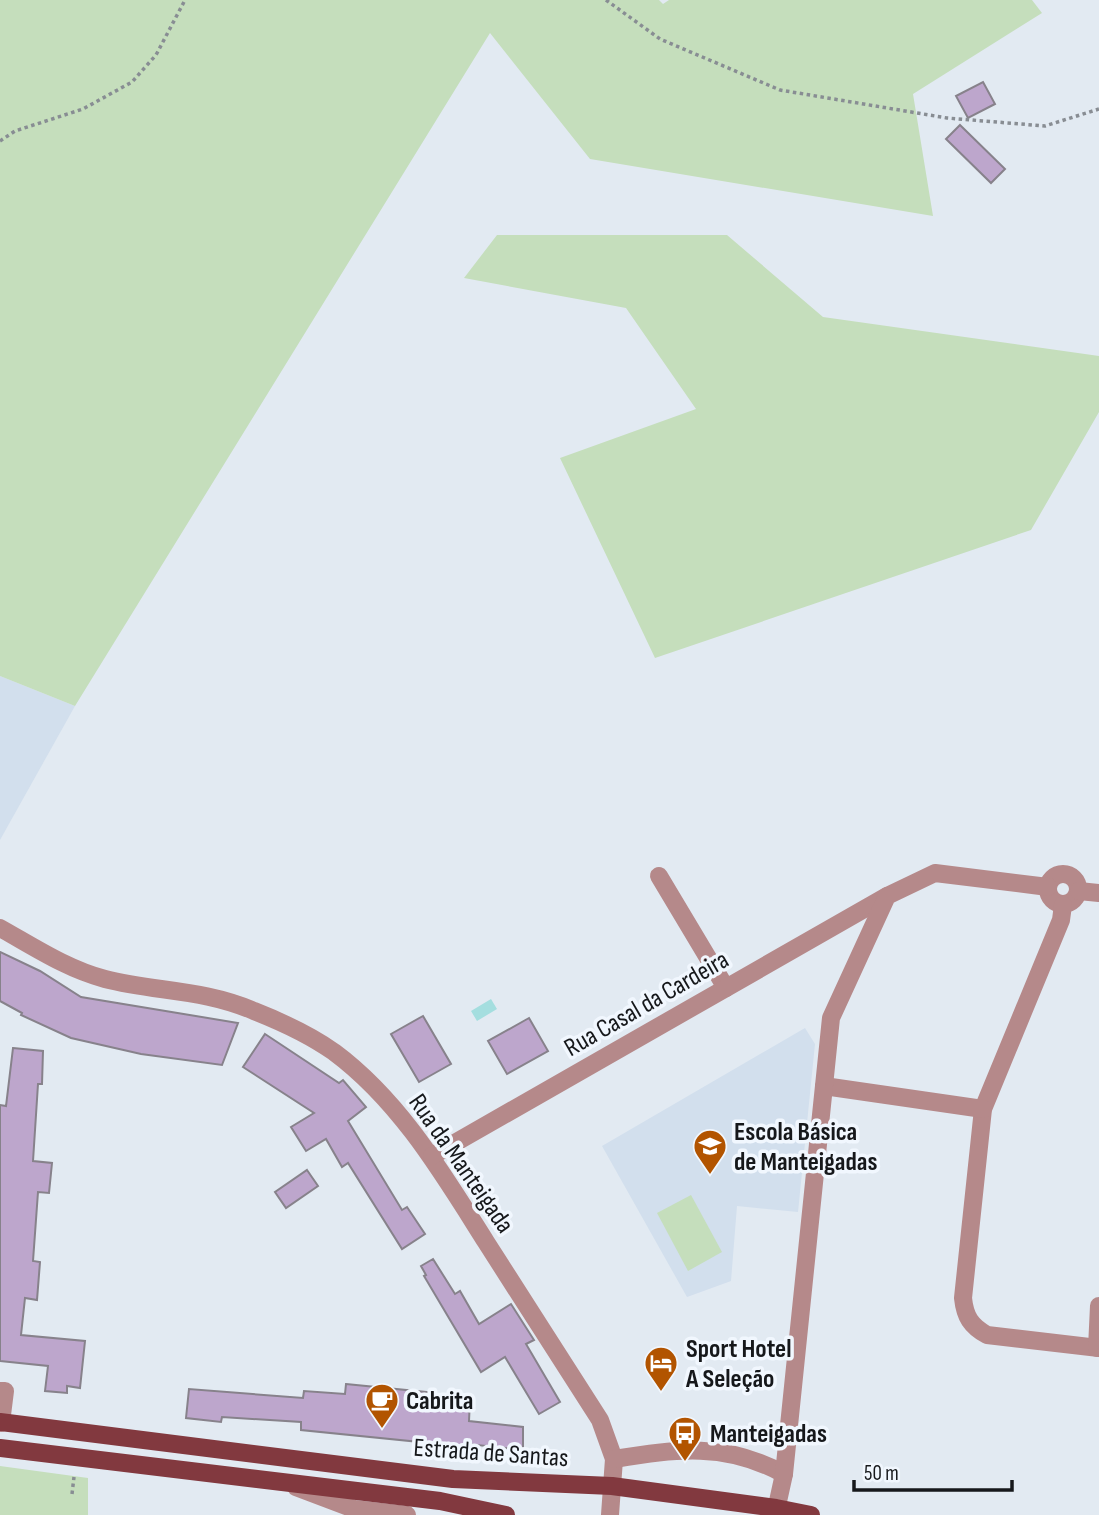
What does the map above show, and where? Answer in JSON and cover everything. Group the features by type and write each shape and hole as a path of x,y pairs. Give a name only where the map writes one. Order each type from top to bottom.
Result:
{"main road":[{"name":"Estrada de Santas","path":"1,1422 453,1479 612,1486 811,1515"},
{"name":"Estrada de Santas","path":"0,1448 440,1501 499,1513"}],"street":[{"name":"Rua Casal da Cardeira","path":"432,1156 887,896 935,873 1048,887"},
{"path":"1065,874 1075,880 1079,891 1073,901 1063,905 1051,899 1048,887 1054,877 1065,874"},
{"path":"659,876 726,988"},
{"path":"1079,891 1099,893"},
{"path":"775,1511 783,1474 831,1018 887,896"},
{"path":"1063,905 1061,920 983,1109 963,1298 965,1313 974,1327 987,1335 1098,1348 1099,1306"},
{"name":"Rua da Manteigada","path":"0,928 75,969 106,979 208,995 252,1010 295,1028 334,1052 365,1079 390,1104 432,1156 600,1420 614,1459 610,1515"},
{"path":"824,1086 983,1109"},
{"path":"0,1391 5,1391 1,1422"},
{"path":"614,1459 663,1451 701,1450 742,1455 783,1474"},
{"path":"279,1481 354,1509 407,1515"},
{"path":"463,1515 499,1513"}],"path":[{"path":"0,141 15,131 83,109 132,82 156,55 185,0"},
{"path":"606,0 660,39 780,90 947,118 1045,126 1099,109"}],"shaded area":[{"path":"0,676 75,706 0,840"},
{"name":"Escola Básica de Manteigadas","path":"805,1028 815,1044 798,1212 737,1206 731,1281 687,1297 602,1146"}],"green space":[{"path":"0,0 659,0 663,4 669,0 1032,0 1042,13 913,94 933,216 590,159 490,33 75,706 0,676"},
{"path":"497,235 727,235 823,317 1099,356 1099,412 1031,530 655,658 560,458 696,409 626,308 464,278"},
{"path":"691,1195 722,1252 688,1271 657,1213"},
{"path":"0,1466 88,1478 88,1515 0,1515"}],"water":[{"path":"491,999 497,1009 477,1021 471,1011"}],"building":[{"path":"983,82 995,104 968,118 956,96"},
{"path":"960,125 1005,169 991,183 946,139"},
{"path":"0,952 40,971 81,997 238,1023 222,1065 141,1054 71,1038 21,1015 22,1013 0,1001"},
{"path":"423,1016 451,1064 419,1082 391,1034"},
{"path":"529,1018 548,1051 507,1074 488,1041"},
{"path":"265,1034 339,1083 343,1080 366,1107 348,1121 402,1210 407,1207 425,1234 402,1249 348,1163 342,1167 326,1139 306,1151 291,1127 314,1113 243,1067"},
{"path":"13,1048 43,1051 33,1161 52,1163 49,1193 38,1192 33,1261 40,1262 37,1300 25,1298 21,1335 85,1341 80,1388 67,1386 67,1393 45,1391 48,1366 0,1361 0,1105 6,1106"},
{"path":"307,1170 318,1186 286,1208 275,1192"},
{"path":"433,1259 455,1294 460,1291 479,1324 511,1304 534,1340 526,1344 560,1402 539,1414 505,1357 481,1372 424,1276 426,1275 421,1266"},
{"path":"346,1384 470,1399 469,1421 523,1427 523,1450 468,1444 467,1451 439,1448 439,1444 301,1430 301,1422 222,1417 221,1422 186,1418 189,1389 303,1398 304,1391 345,1394"}],"place":[{"name":"Escola Básica de Manteigadas","path":"710,1176"},
{"name":"Sport Hotel A Seleção","path":"661,1393"},
{"name":"Cabrita","path":"382,1430"},
{"name":"Manteigadas","path":"685,1463"}]}
